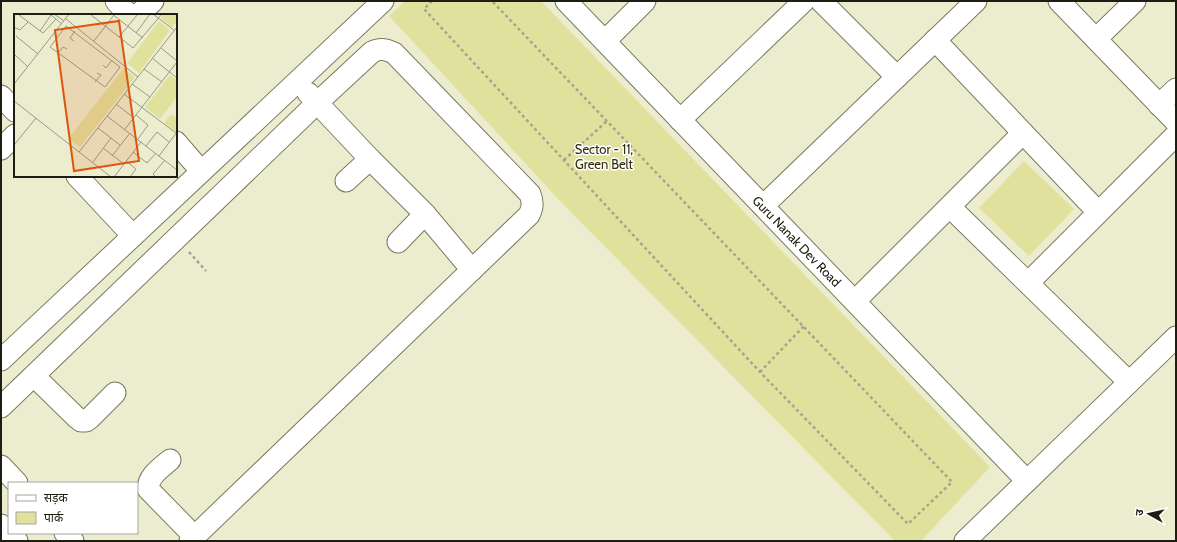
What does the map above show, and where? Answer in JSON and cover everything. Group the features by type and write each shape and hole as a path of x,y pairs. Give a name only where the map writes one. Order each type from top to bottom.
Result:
{"street":[{"path":"116,1 128,14"},
{"path":"139,14 153,1"},
{"path":"1,360 383,1"},
{"name":"Guru Nanak Dev Road","path":"566,1 1027,481"},
{"path":"605,41 645,1"},
{"path":"680,120 804,1"},
{"path":"821,1 897,77"},
{"path":"763,206 976,1"},
{"path":"1059,1 1176,122"},
{"path":"1096,39 1135,1"},
{"path":"936,40 1098,212"},
{"path":"1,407 372,52 379,48 394,53 530,194 533,200 529,215 192,539 148,489 148,483 152,477 170,460"},
{"path":"297,81 370,159 426,214 472,270"},
{"path":"1159,105 1176,89"},
{"path":"1,96 14,110"},
{"path":"855,301 1023,133"},
{"path":"1028,283 1176,135"},
{"path":"1,149 14,136"},
{"path":"177,143 202,172"},
{"path":"346,181 370,159"},
{"path":"78,177 134,236"},
{"path":"950,206 1129,382"},
{"path":"398,242 426,214"},
{"path":"965,541 1176,337"},
{"path":"34,376 81,421 86,421 90,418 115,393"},
{"path":"1,466 16,482"}],"path":[{"path":"432,1 424,9 760,372 908,524 952,482 492,1"},
{"path":"564,160 607,121"},
{"path":"176,239 206,271"},
{"path":"760,372 804,326"}],"green space":[{"name":"Sector - 11, Green Belt","path":"405,1 541,1 990,467 921,541 895,541 561,202 389,16"},
{"path":"1024,161 1074,209 1029,256 979,208"}]}
